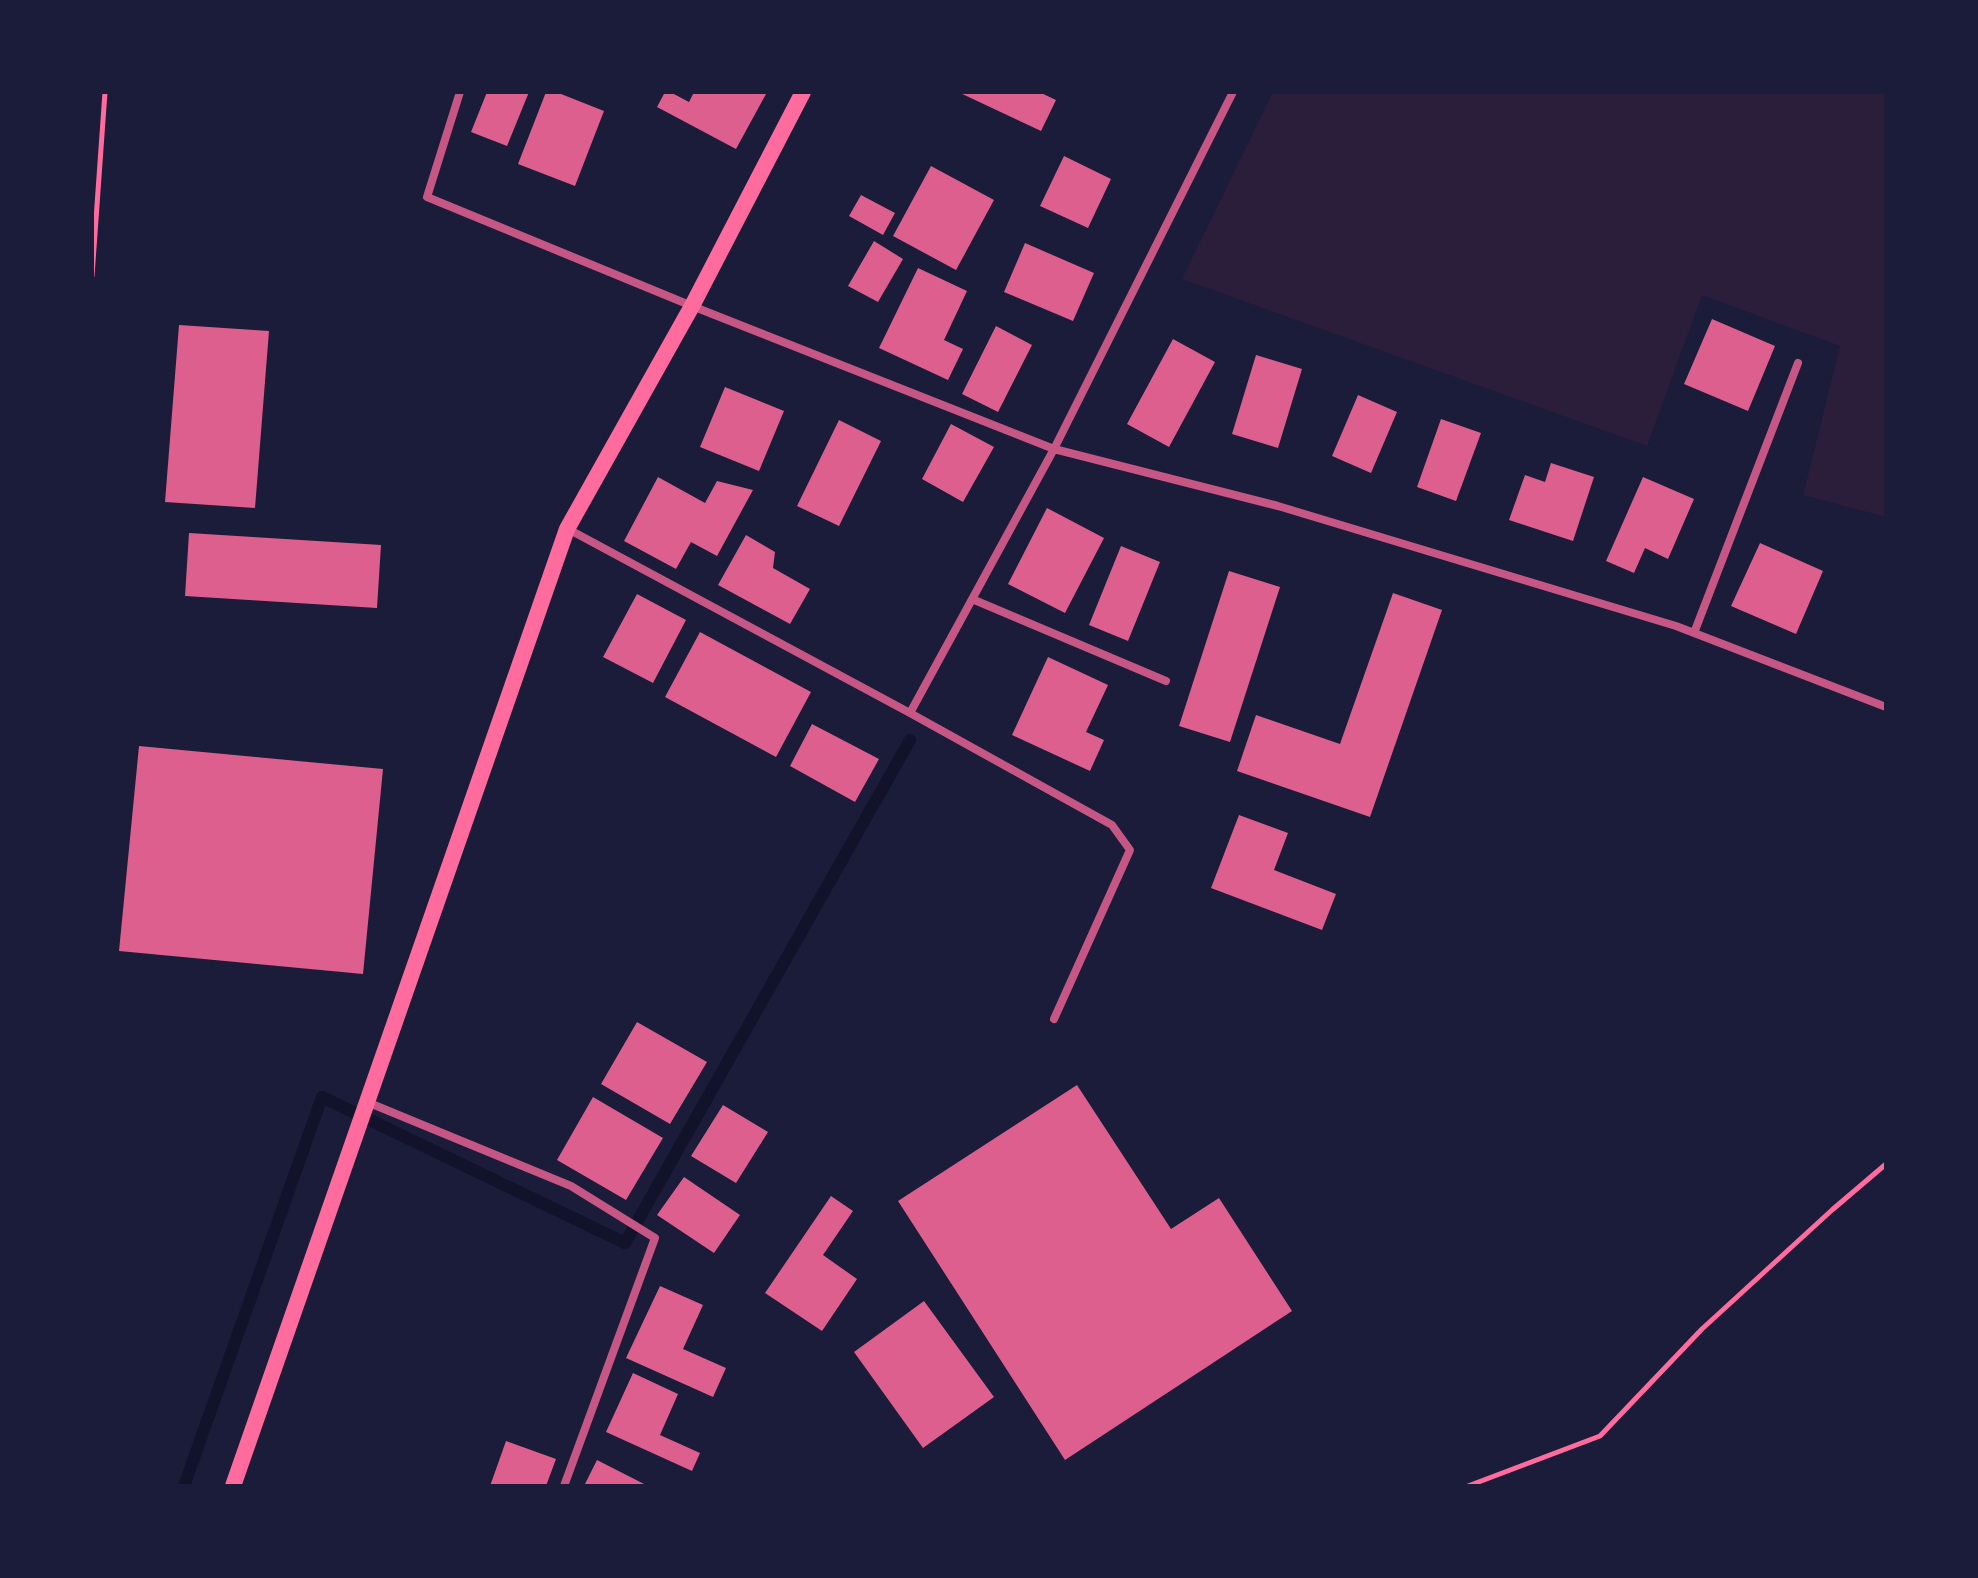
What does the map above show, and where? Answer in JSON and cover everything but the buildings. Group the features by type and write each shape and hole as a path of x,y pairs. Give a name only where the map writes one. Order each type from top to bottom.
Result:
{"main road":[{"path":"233,1486 567,529 692,306 803,92"}],"street":[{"path":"460,92 427,197 1054,449 1278,506 1676,626 1886,707"},
{"path":"910,713 1054,449 1233,92"},
{"path":"1694,633 1798,363"},
{"path":"567,529 1112,825 1130,850 1054,1019"},
{"path":"972,599 1166,681"},
{"path":"367,1102 571,1186 655,1238 564,1486"}],"path":[{"path":"92,276 105,92"},
{"path":"1468,1486 1600,1436 1702,1329 1886,1164"}],"shaded area":[{"path":"1273,92 1886,92 1886,517 1803,495 1840,346 1702,295 1647,446 1182,279"}],"waterway":[{"path":"184,1486 322,1097 625,1243 910,740"}]}
